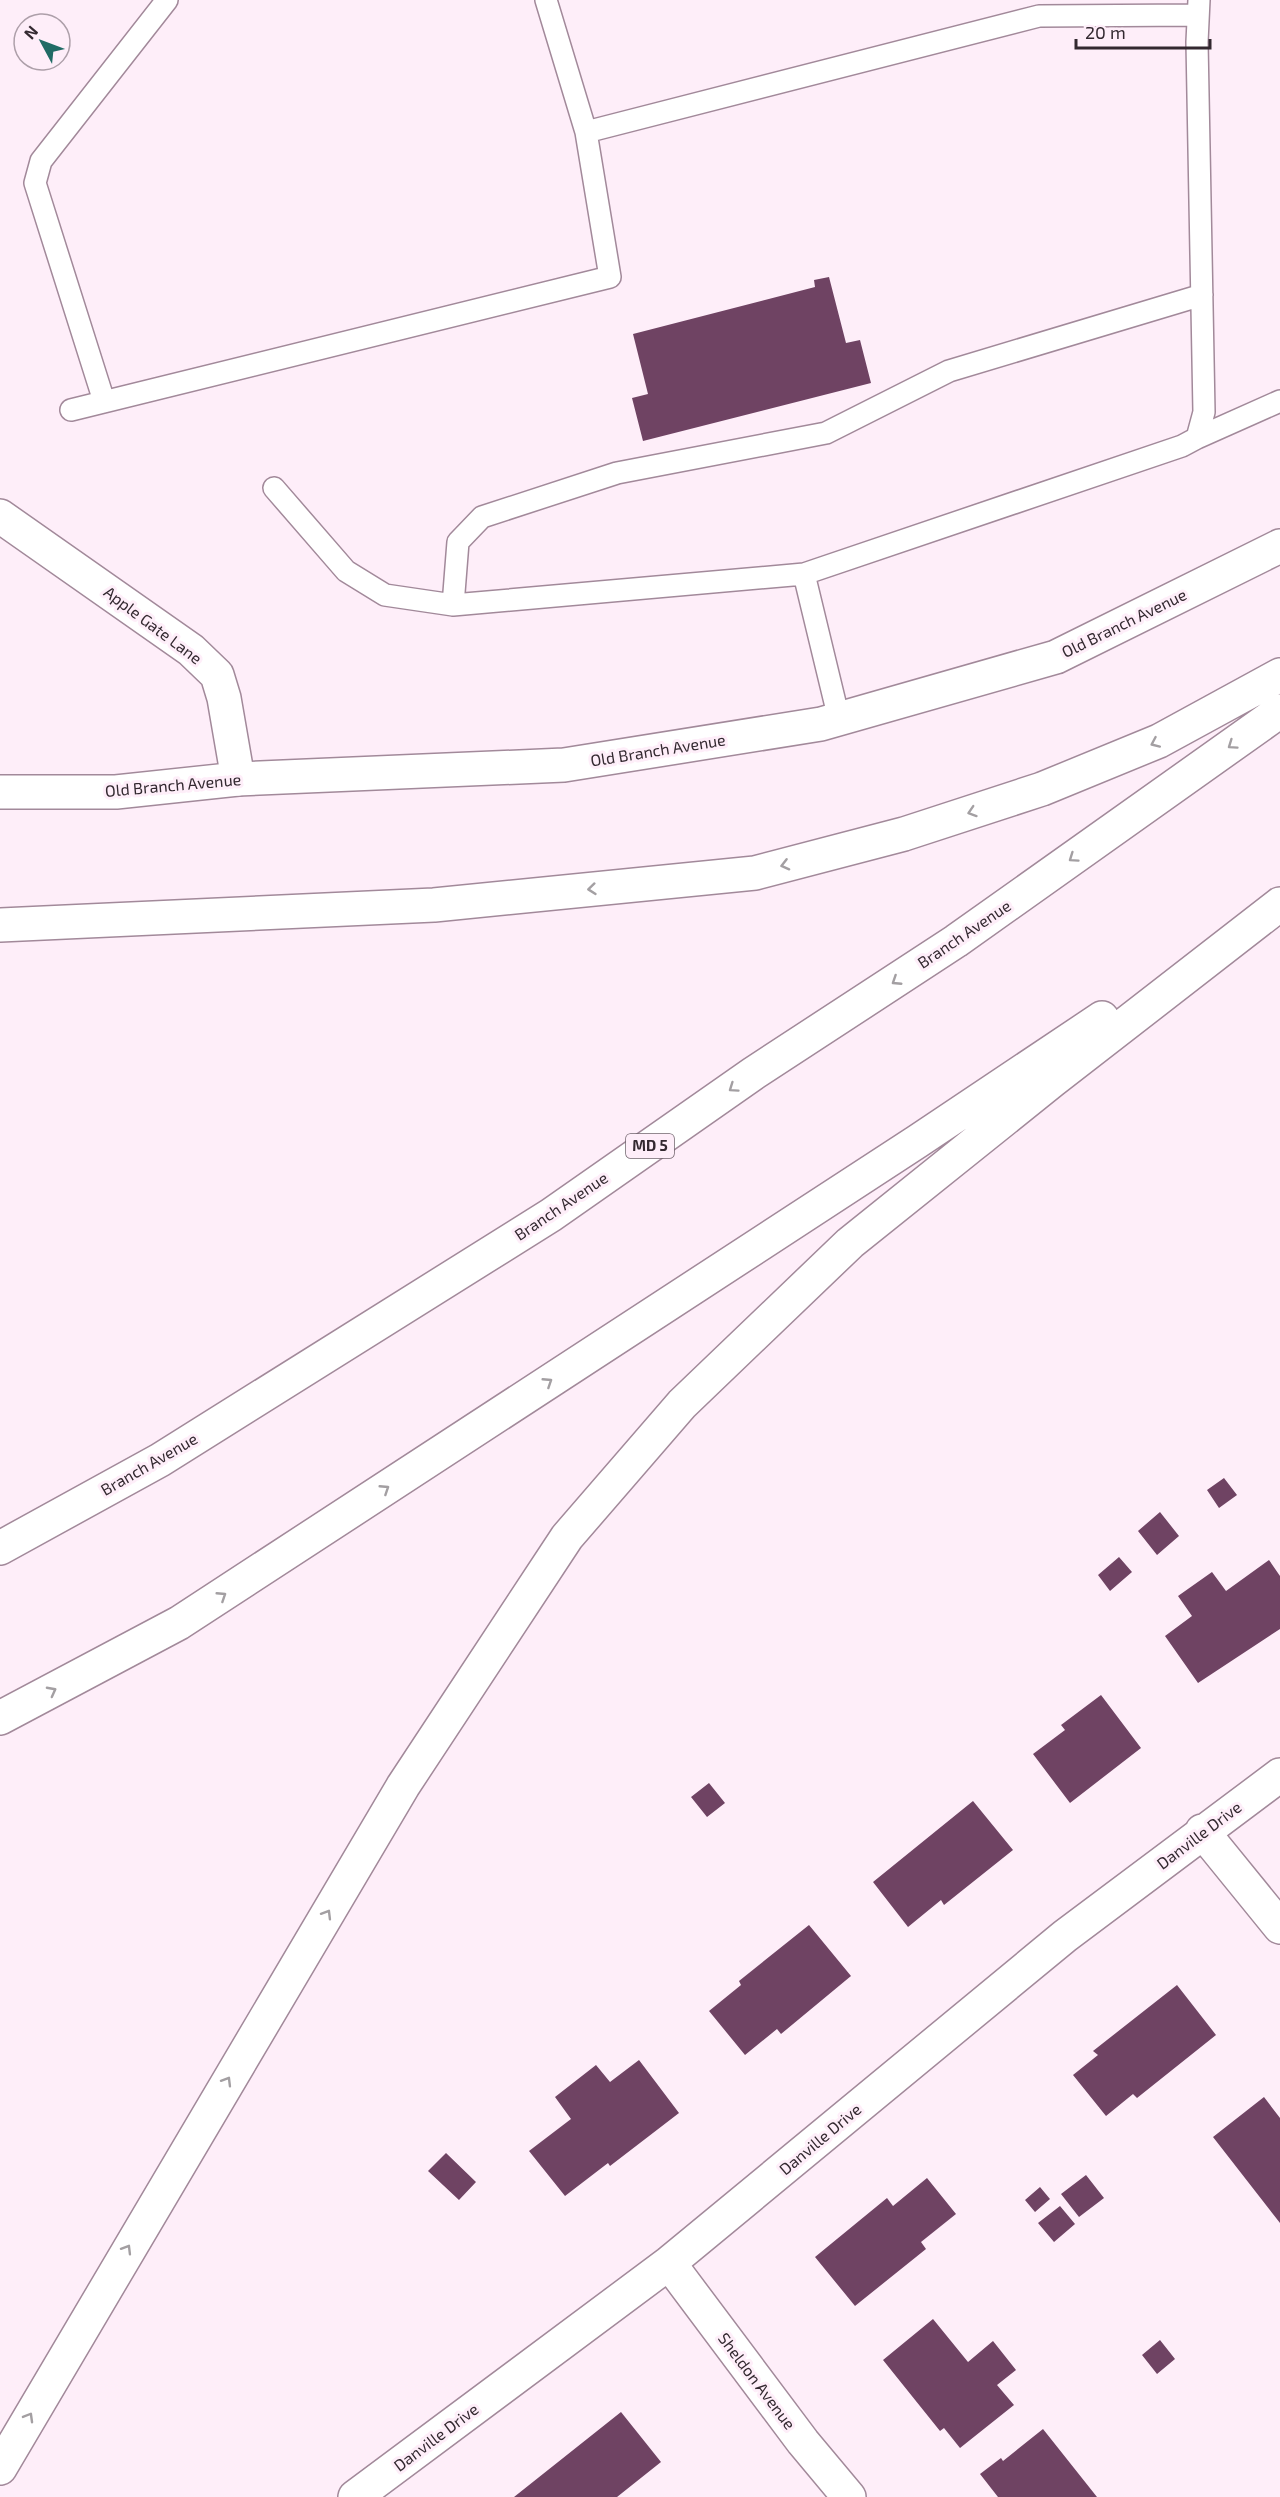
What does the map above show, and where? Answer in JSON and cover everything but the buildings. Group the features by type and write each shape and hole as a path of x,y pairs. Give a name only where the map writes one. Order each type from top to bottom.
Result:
{"main road":[{"name":"Apple Gate Lane","path":"0,516 191,650 217,675 224,698 238,779"},
{"name":"Old Branch Avenue","path":"0,792 116,792 238,779 564,765 839,719 1056,657 1280,546"},
{"path":"0,925 434,905 754,873 904,834 1042,789 1159,741 1280,675"},
{"name":"Branch Avenue","path":"0,1548 160,1460 551,1215 754,1073 956,941 1280,711"},
{"path":"0,1718 179,1623 918,1141 1280,897"},
{"path":"0,2468 403,1786 567,1537 682,1404 850,1243 1280,904"},
{"name":"Danville Drive","path":"355,2497 669,2264 1065,1936 1202,1831 1280,1775"},
{"path":"1202,1831 1280,1927"},
{"name":"Sheldon Avenue","path":"669,2264 803,2442 849,2497"}],"lane":[{"path":"104,401 35,183 41,161 167,0"},
{"path":"71,410 610,277 586,132 546,0"},
{"path":"586,132 1039,16 1199,8 1204,411 1197,438"},
{"path":"453,606 458,542 482,517 617,473 826,433 949,371 1202,295"},
{"path":"274,488 346,571 385,595 453,606 804,574 1182,446 1280,401"},
{"path":"804,574 839,719"}]}
